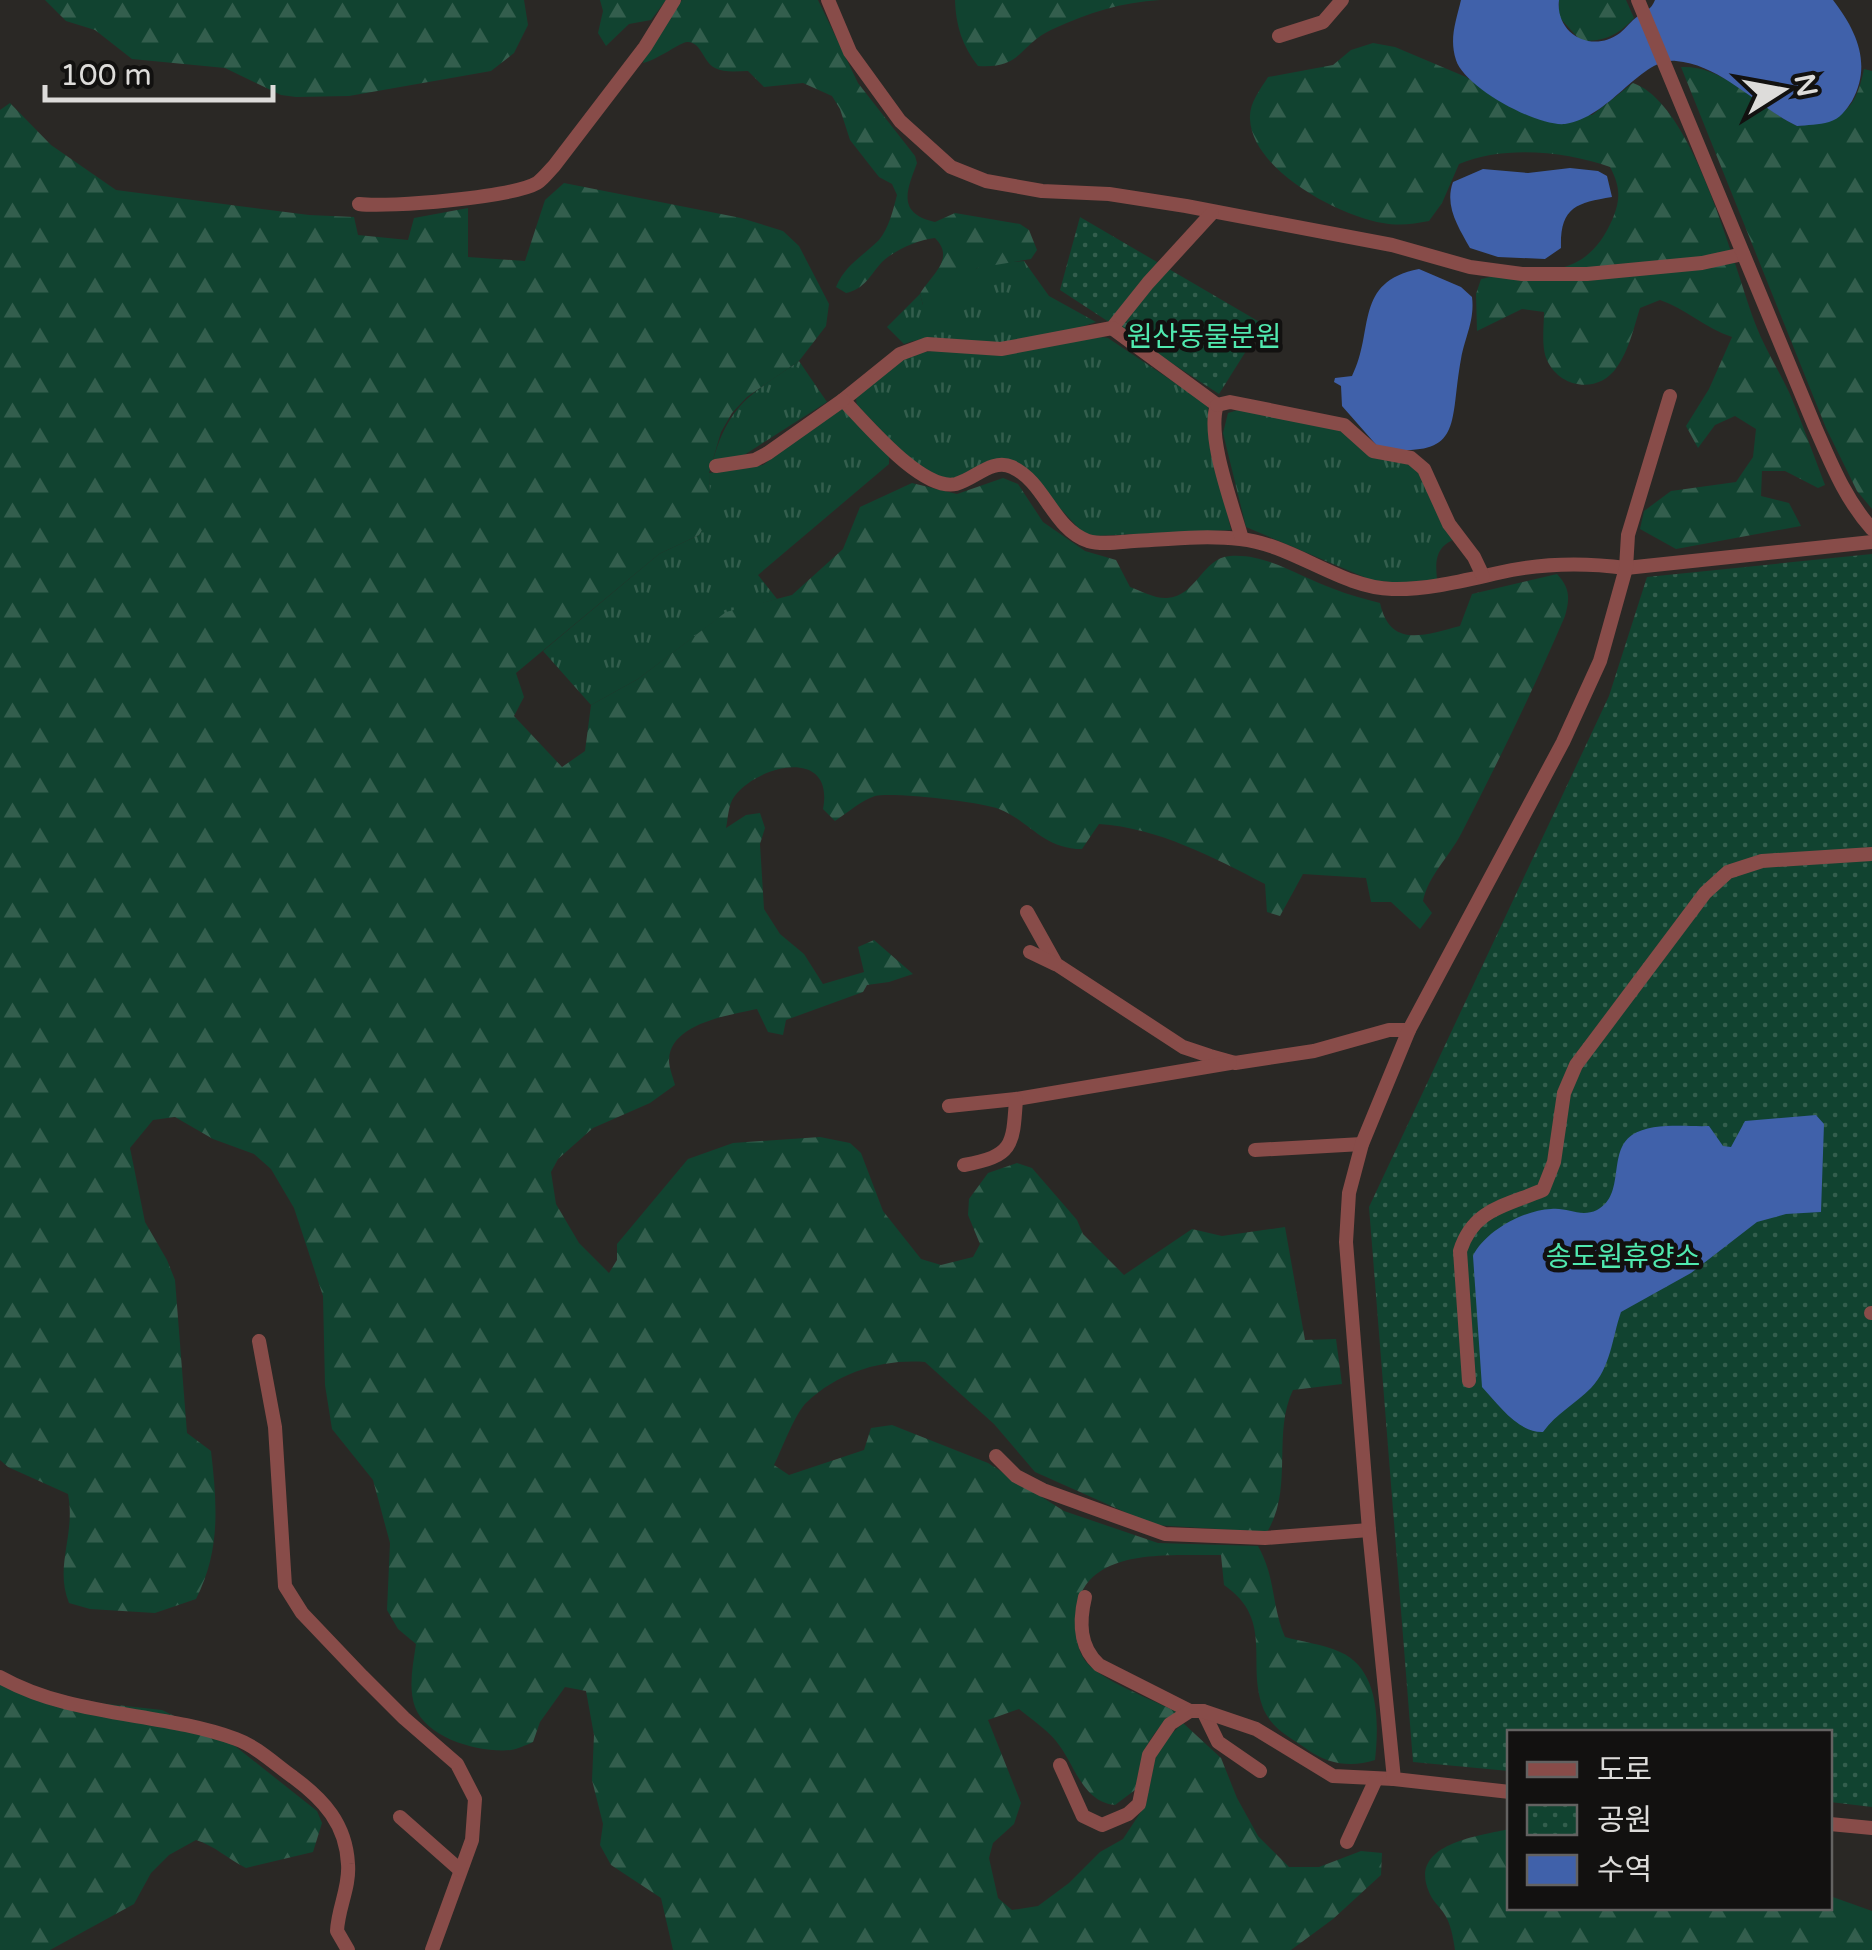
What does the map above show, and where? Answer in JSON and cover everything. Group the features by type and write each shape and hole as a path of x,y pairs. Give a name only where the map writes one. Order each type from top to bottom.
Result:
{"street":[{"path":"359,204 385,208 504,192 537,182 554,166 646,47 674,0"},
{"path":"828,0 850,52 900,121 952,167 986,181 1042,191 1110,194 1392,245 1470,267 1522,274 1606,272 1702,263 1742,254"},
{"path":"1279,36 1322,22 1342,0"},
{"path":"1640,5 1839,481 1872,529"},
{"path":"716,466 755,460 768,453 900,354 927,344 1001,350 1112,328 1148,282 1212,213"},
{"path":"1112,328 1217,405 1230,402 1344,425 1373,451 1411,458 1424,469 1449,524 1483,576"},
{"path":"1394,1780 1346,1242 1349,1193 1362,1144 1409,1030 1563,742 1600,662 1626,568 1628,534 1670,396"},
{"path":"843,400 908,465 930,478 958,484 996,465 1008,465 1021,472 1065,525 1088,541 1242,539 1276,547 1354,580 1386,589 1440,585 1562,564 1626,568 1872,542"},
{"path":"1217,405 1216,440 1242,539"},
{"path":"1469,1381 1460,1252 1466,1232 1481,1216 1543,1190 1554,1162 1564,1093 1576,1064 1705,892 1728,872 1762,862 1872,854"},
{"path":"1028,912 1056,964"},
{"path":"1030,952 1056,964 1183,1047 1235,1062"},
{"path":"949,1106 1016,1099 1314,1051 1389,1030 1409,1030"},
{"path":"964,1165 998,1157 1008,1150 1014,1136 1016,1099"},
{"path":"1255,1150 1362,1144"},
{"path":"260,1341 275,1427 285,1586 302,1613 376,1690 457,1764 475,1798 472,1840 432,1950"},
{"path":"996,1456 1016,1476 1043,1490 1165,1534 1265,1538 1369,1530"},
{"path":"1085,1597 1081,1631 1088,1656 1099,1665 1197,1711 1256,1730 1302,1755 1316,1768 1334,1776 1507,1792"},
{"path":"0,1677 30,1694 57,1702 241,1740 300,1782 326,1804 340,1824 348,1864 337,1931 348,1950"},
{"path":"1060,1765 1082,1816 1102,1825 1128,1814 1139,1804 1149,1754 1170,1724 1197,1711"},
{"path":"1197,1711 1218,1742 1260,1771"},
{"path":"1347,1842 1376,1779"},
{"path":"400,1817 460,1870"},
{"path":"1832,1824 1872,1828"}],"green space":[{"path":"45,0 524,0 528,25 514,53 491,71 349,96 296,97 281,95 225,68 132,59 95,30 66,21"},
{"path":"600,0 666,0 651,20 629,24 606,46 598,33 603,11"},
{"path":"682,0 818,0 858,83 915,156 917,163 908,191 914,213 935,222 955,213 1020,224 1029,230 1037,250 1031,259 977,268 931,313 920,294 942,260 941,246 935,238 893,254 853,291 846,293 836,287 849,267 885,230 897,195 892,184 879,177 850,140 832,96 803,83 764,87 748,71 715,68 692,43 684,43 643,63"},
{"path":"955,0 1160,0 1119,6 1079,18 1042,35 1004,64 978,66 961,35"},
{"path":"1559,0 1626,0 1634,18 1610,36 1581,41 1559,17"},
{"path":"1373,43 1395,47 1466,77 1518,111 1592,115 1633,83 1655,97 1675,121 1709,189 1755,323 1789,392 1825,485 1818,488 1785,471 1762,471 1761,496 1789,503 1801,526 1676,549 1640,529 1644,511 1671,491 1736,482 1753,457 1756,429 1735,416 1715,425 1698,448 1686,426 1709,389 1732,337 1660,300 1640,308 1625,353 1609,376 1580,384 1561,377 1547,360 1544,312 1522,309 1477,331 1476,294 1481,279 1558,269 1588,254 1601,240 1618,198 1610,167 1535,152 1476,158 1459,164 1442,203 1429,221 1395,224 1365,219 1322,200 1301,188 1265,156 1254,138 1250,113 1268,77 1333,65 1351,50"},
{"path":"1681,67 1697,68 1727,80 1797,126 1834,118 1843,112 1856,96 1864,69 1872,71 1872,509 1857,491 1826,428"},
{"path":"10,103 51,145 116,190 309,215 354,217 358,235 408,240 414,218 468,208 468,257 525,261 545,200 564,183 741,218 783,231 799,246 829,304 826,326 799,361 747,397 732,413 721,432 709,473 711,516 699,535 659,554 516,673 524,697 514,716 562,767 585,751 591,705 638,679 726,612 792,595 843,549 860,507 912,483 957,494 1003,478 1018,484 1043,522 1085,551 1116,560 1130,587 1153,596 1177,596 1220,558 1244,556 1380,603 1392,627 1411,635 1460,626 1472,594 1557,574 1561,579 1568,594 1565,616 1475,807 1429,883 1423,901 1432,913 1420,929 1391,902 1371,902 1366,878 1303,874 1280,916 1267,912 1265,884 1205,854 1143,831 1099,824 1082,849 1069,848 1047,840 999,809 900,795 870,798 835,821 823,809 824,789 818,776 792,767 760,776 734,797 726,828 746,815 760,813 765,828 760,844 764,909 780,934 804,954 823,984 864,972 858,947 874,940 913,974 867,985 863,992 786,1020 783,1035 768,1032 757,1009 690,1029 672,1047 669,1063 675,1085 650,1103 593,1128 558,1159 551,1172 556,1204 579,1243 609,1273 617,1260 617,1244 688,1159 733,1143 820,1137 850,1143 861,1153 883,1211 921,1259 941,1265 973,1257 980,1244 968,1215 969,1199 988,1173 1017,1163 1032,1168 1077,1220 1083,1234 1124,1275 1192,1229 1222,1236 1285,1227 1305,1340 1336,1339 1342,1384 1293,1390 1284,1424 1280,1498 1267,1532 1154,1525 1035,1472 994,1424 925,1362 877,1365 847,1375 819,1392 798,1414 774,1465 789,1475 864,1450 871,1428 892,1425 988,1463 1064,1511 1158,1543 1258,1546 1268,1569 1285,1637 1340,1652 1363,1671 1374,1699 1375,1760 1349,1764 1324,1759 1270,1720 1257,1680 1255,1630 1240,1599 1224,1585 1221,1555 1132,1559 1094,1576 1082,1592 1076,1615 1079,1648 1089,1665 1108,1679 1177,1712 1147,1746 1135,1790 1115,1805 1087,1789 1056,1741 1019,1709 988,1720 1021,1803 1014,1824 993,1843 989,1858 998,1898 1012,1910 1038,1906 1069,1883 1100,1852 1123,1839 1146,1804 1156,1755 1183,1723 1221,1758 1258,1836 1289,1867 1319,1867 1361,1851 1382,1853 1381,1875 1333,1919 1291,1950 673,1950 661,1898 611,1865 600,1845 603,1824 592,1780 594,1735 586,1691 565,1687 540,1722 533,1742 511,1750 456,1742 421,1718 412,1692 416,1644 398,1629 387,1610 390,1543 373,1480 332,1429 325,1385 323,1296 294,1208 271,1169 254,1154 213,1139 175,1117 153,1120 130,1148 145,1222 175,1280 187,1433 211,1451 215,1508 210,1563 196,1599 155,1613 90,1609 69,1603 64,1576 68,1494 0,1460 0,110"},
{"name":"원산동물분원","path":"1080,217 1263,324 1219,394 1060,290"},
{"path":"1024,261 1049,296 1096,322 1040,337 992,342 941,338 904,344 887,327 920,294 923,305 977,268"},
{"path":"1101,337 1208,405 1210,438 1231,530 1092,536 1082,532 1021,466 966,473 953,479 939,477 906,456 857,405 860,390 907,355 932,351 1007,353"},
{"path":"799,361 827,402 741,457 713,460 735,412"},
{"path":"837,409 844,409 889,456 889,464 758,575 777,599 724,614 638,679 591,705 543,651 659,554 699,535 710,516 709,473 763,465"},
{"path":"1241,409 1344,430 1416,468 1455,539 1438,555 1437,579 1400,583 1371,580 1246,527 1223,433 1228,413"},
{"name":"송도원휴양소","path":"1872,554 1872,1807 1832,1802 1832,1730 1507,1730 1507,1771 1413,1762 1369,1207 1609,696 1647,577"},
{"path":"0,1684 25,1695 162,1710 235,1746 317,1811 322,1823 313,1852 246,1868 196,1840 169,1855 151,1873 134,1904 50,1950 0,1950"},
{"path":"1507,1829 1507,1910 1832,1910 1832,1897 1872,1911 1872,1950 1455,1950 1448,1921 1429,1892 1425,1876 1428,1863 1437,1853 1465,1839"}],"water":[{"path":"1461,0 1559,0 1559,12 1569,31 1587,41 1598,41 1620,33 1655,0 1833,0 1855,36 1861,74 1852,101 1840,116 1825,123 1797,126 1709,70 1676,61 1663,62 1596,111 1565,124 1553,123 1503,103 1462,71 1453,45"},
{"path":"1570,168 1607,176 1612,197 1580,205 1567,215 1561,248 1545,259 1498,257 1470,248 1452,208 1453,182 1483,169 1528,173"},
{"path":"1419,269 1461,287 1472,297 1452,419 1440,442 1426,448 1379,448 1342,406 1341,386 1334,382 1335,378 1352,376 1369,310 1384,285 1398,275"},
{"path":"1816,1115 1824,1124 1821,1212 1786,1214 1757,1222 1691,1273 1621,1312 1598,1380 1543,1432 1517,1423 1482,1387 1473,1256 1486,1238 1518,1218 1540,1210 1597,1210 1611,1194 1625,1142 1640,1131 1709,1126 1723,1146 1731,1147 1745,1121"}]}
